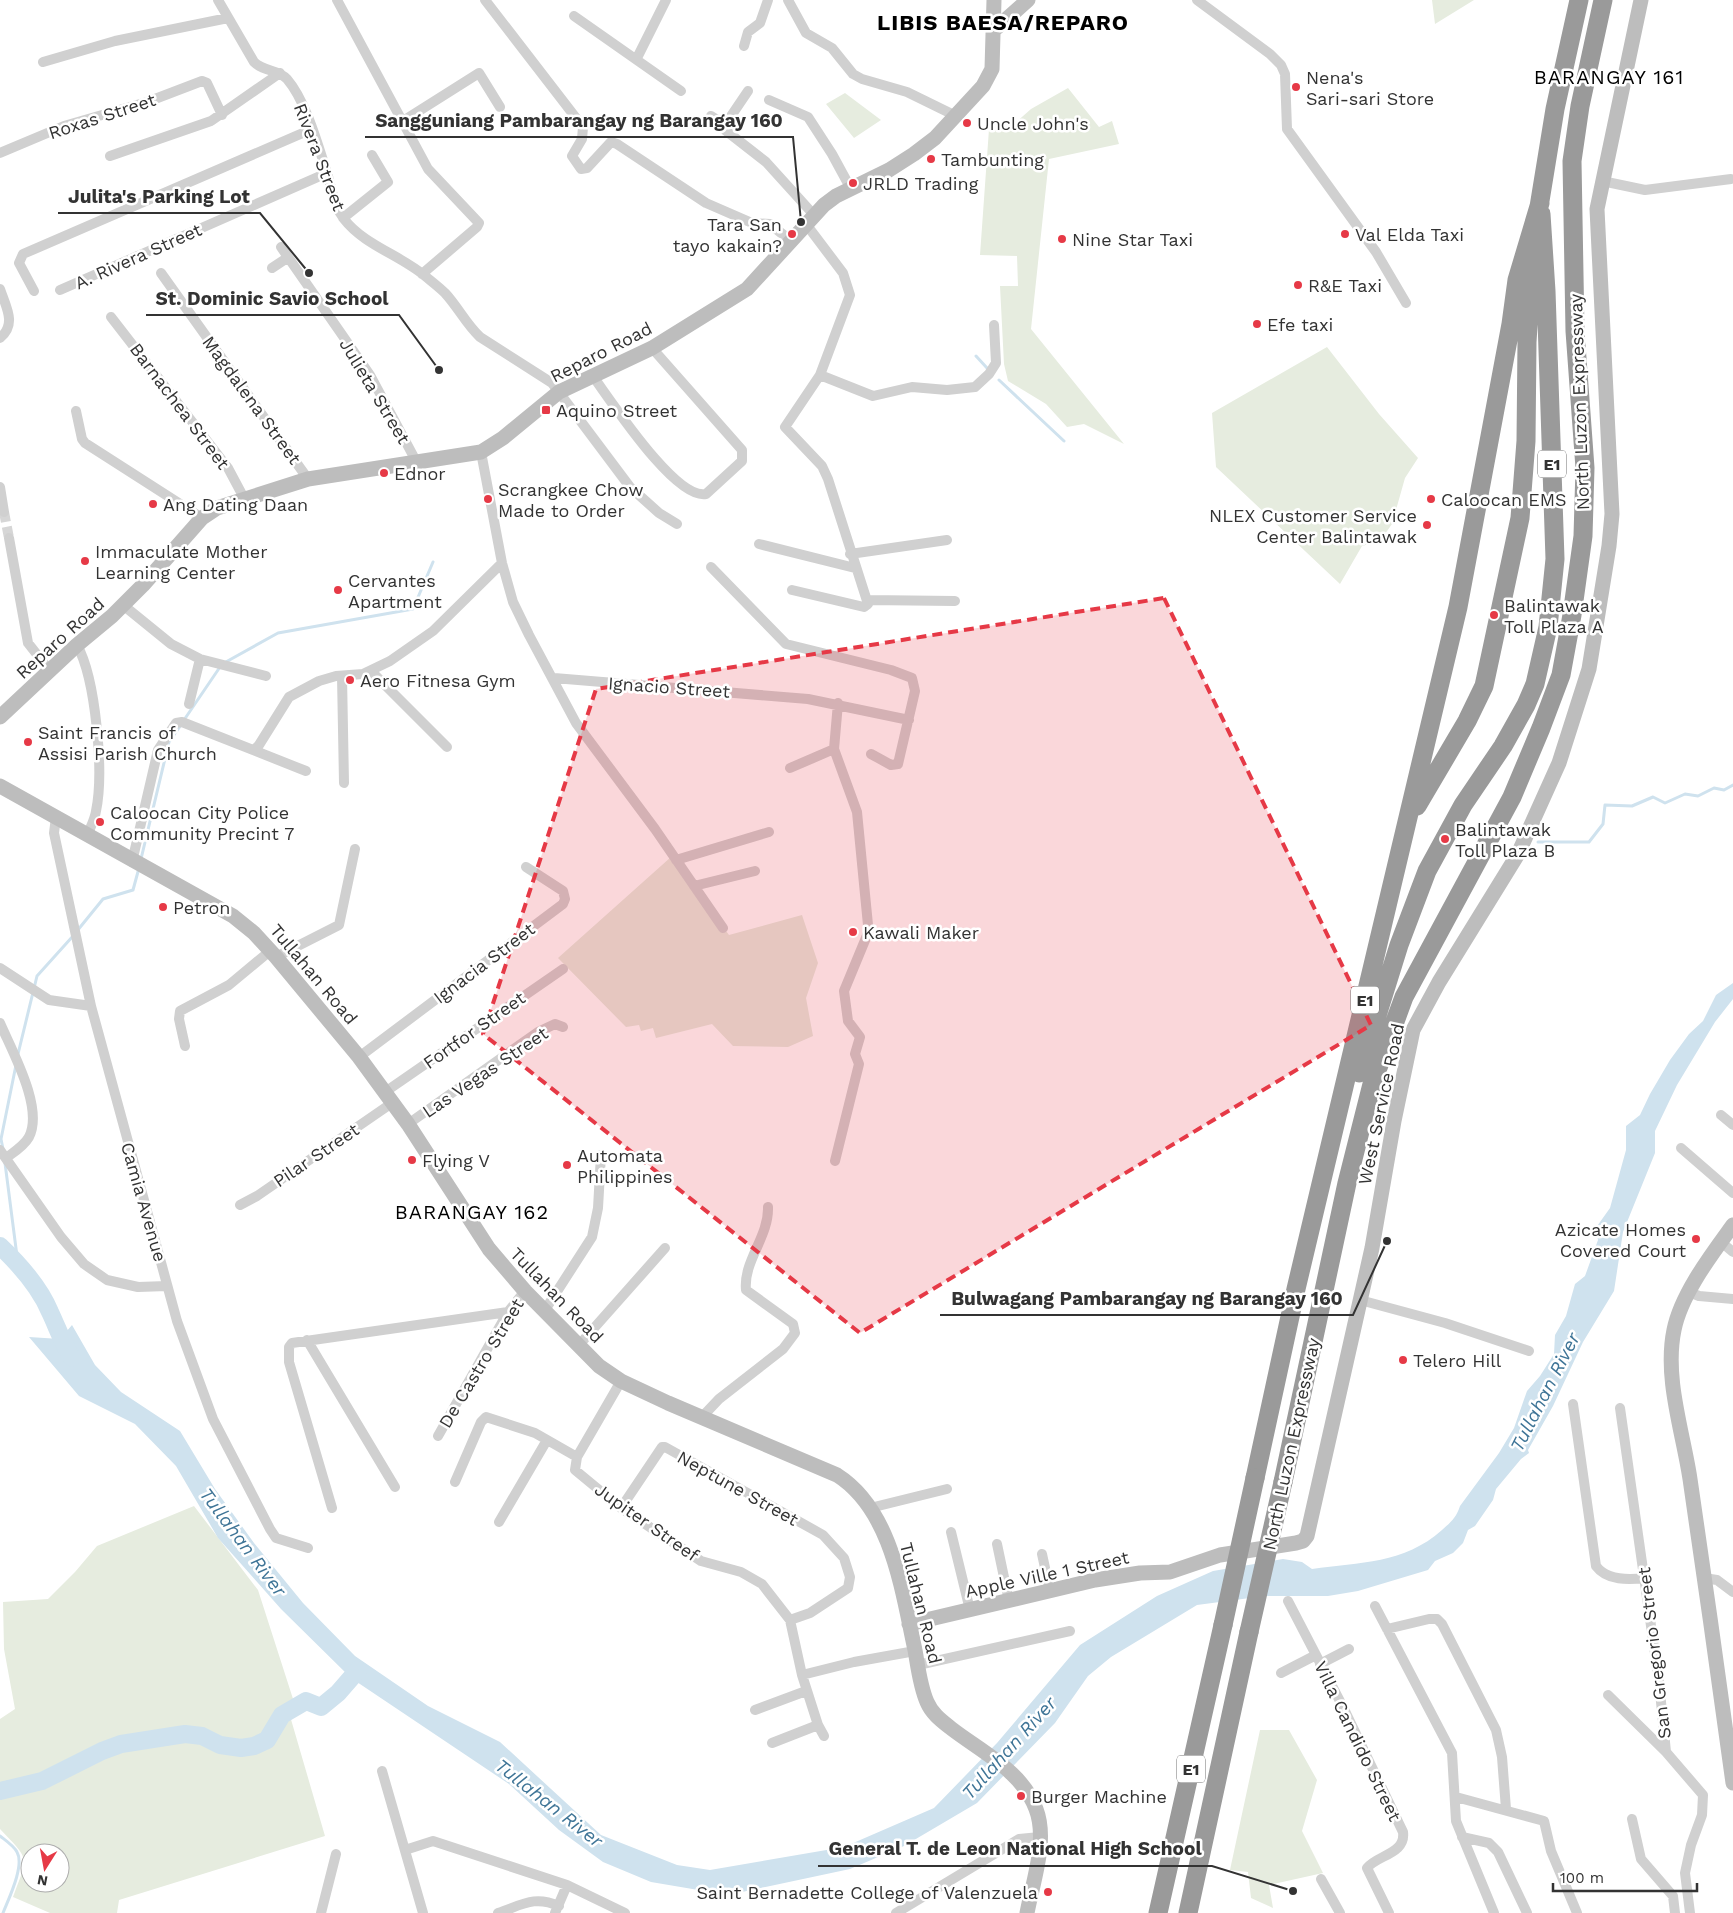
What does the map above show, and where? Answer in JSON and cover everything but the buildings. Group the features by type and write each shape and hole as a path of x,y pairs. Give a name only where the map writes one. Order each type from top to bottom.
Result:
{"highway":[{"name":"North Luzon Expressway","path":"1407,822 1467,721 1484,686 1520,518 1526,441 1529,284 1555,109 1579,0"},
{"name":"North Luzon Expressway","path":"1188,1913 1283,1482 1346,1182 1372,1084 1404,997 1512,797 1561,674 1572,615 1583,536 1585,487 1575,322 1572,161 1580,106 1603,0"},
{"path":"1572,161 1616,0"},
{"name":"North Luzon Expressway","path":"1158,1913 1296,1289 1463,580 1511,324 1517,280 1540,203"},
{"name":"North Luzon Expressway","path":"1323,1177 1414,901 1444,838 1463,805 1503,746 1526,705 1535,684 1548,627 1555,559 1546,291 1540,203"}],"main road":[{"name":"Reparo Road","path":"0,717 123,605 202,518 216,508 308,479 481,452 503,438 560,392 592,375 652,348 747,289 810,220 836,196 914,154 956,116 983,86 992,69 994,0"},
{"path":"993,31 1028,0"},
{"name":"West Service Road","path":"1307,1536 1360,1300 1413,1030 1438,982 1503,881 1529,830 1559,763 1589,669 1610,546 1612,514 1597,209 1642,0"},
{"name":"Tullahan Road","path":"0,786 132,862 233,916 254,932 359,1057 408,1124 489,1249 525,1291 599,1366 621,1381 837,1475 860,1493 870,1508 892,1557 926,1700 930,1708 963,1738 1015,1776 1036,1808 1040,1837"},
{"path":"1733,1225 1690,1292 1673,1332 1672,1374 1729,1727 1733,1783"},
{"name":"Apple Ville 1 Street","path":"909,1624 1095,1580 1140,1573 1170,1572 1220,1555 1300,1542 1307,1536"},
{"path":"1027,1913 1040,1837"}],"street":[{"path":"218,0 254,62 260,68 280,73"},
{"path":"337,0 428,169 479,223 477,227 422,274"},
{"path":"485,0 583,127 582,139 572,156 581,169 587,168 611,142 617,144 706,203 752,223 770,224 791,241"},
{"path":"638,58 666,0"},
{"path":"744,46 748,32 760,23 768,0"},
{"path":"788,0 806,33 832,48 853,74 862,80 907,92 956,116"},
{"path":"1197,0 1270,54 1281,65 1285,74 1287,129 1376,252 1406,303"},
{"path":"574,16 638,58 681,91"},
{"path":"43,62 115,41 228,18"},
{"path":"110,156 198,126 222,115 280,73"},
{"name":"Rivera Street","path":"280,73 288,80 300,100 327,173 335,204 343,218 386,251 422,274 444,293 471,329 480,337 552,383 560,392"},
{"path":"403,121 479,73 500,107"},
{"name":"Roxas Street","path":"0,153 64,126 205,81 222,115"},
{"path":"724,126 748,91"},
{"path":"769,100 808,117 832,154 851,189"},
{"path":"711,116 766,162 810,220 843,273 850,295 820,375 785,427 822,466 867,602"},
{"path":"34,291 19,263 23,254 312,129"},
{"path":"343,218 388,182 372,155"},
{"name":"A. Rivera Street","path":"60,290 327,173"},
{"path":"1602,181 1645,190 1731,178"},
{"name":"Julieta Street","path":"281,247 370,375 416,461"},
{"path":"272,268 287,258"},
{"name":"Magdalena Street","path":"161,273 308,479"},
{"path":"0,289 10,318 7,332 0,338"},
{"name":"Barnachea Street","path":"111,317 228,468 244,498"},
{"path":"820,375 873,396 912,387 947,390 975,387 989,374 996,363 994,325"},
{"path":"592,375 653,459 686,489 701,495 706,494 742,461 742,450 652,348"},
{"path":"560,392 630,487 654,509 678,524"},
{"path":"76,411 82,439 85,443 202,518"},
{"path":"481,452 502,563 514,602 529,635 554,678 576,723 723,928"},
{"path":"0,487 4,512"},
{"path":"9,538 28,643 50,671"},
{"path":"850,554 947,540"},
{"path":"759,544 855,568"},
{"path":"254,750 289,697 319,681 342,676 354,676 371,671 433,631 502,563"},
{"path":"711,567 786,644 891,670 912,678 915,691 898,764 891,766 871,754"},
{"path":"792,590 864,607 867,602"},
{"path":"867,602 955,601"},
{"path":"123,605 171,644 200,659 266,676"},
{"path":"77,645 82,654 92,699 98,755 96,811 87,836"},
{"path":"189,704 200,659"},
{"path":"371,671 447,748"},
{"path":"342,676 344,783"},
{"name":"Ignacio Street","path":"554,678 735,692 838,703 909,720"},
{"path":"835,1161 859,1062 855,1054 860,1037 848,1021 844,986 869,929 856,812 834,749 838,703"},
{"path":"132,862 158,750 176,723 182,722 306,772"},
{"path":"790,768 834,749"},
{"name":"Camia Avenue","path":"56,817 54,833 91,1006 186,1349 213,1419 270,1530 276,1538 308,1548"},
{"path":"676,860 769,832"},
{"path":"185,1046 179,1019 180,1011 229,985 273,954 339,925 356,849"},
{"name":"Ignacia Street","path":"359,1057 563,904 565,899 563,891 526,867"},
{"path":"694,886 755,871"},
{"name":"Fortfor Street","path":"389,1098 563,969"},
{"path":"1,973 49,1000 91,1006"},
{"path":"0,1023 23,1079 31,1104 33,1120 29,1136 22,1146 3,1154 61,1237 84,1264 107,1280 138,1287 167,1286"},
{"name":"Las Vegas Street","path":"408,1124 538,1032 555,1024 563,1027"},
{"name":"Pilar Street","path":"240,1205 256,1196 389,1098"},
{"path":"1720,1116 1733,1125"},
{"path":"1681,1148 1733,1193"},
{"path":"545,1310 592,1238 598,1208 601,1155"},
{"path":"702,1417 720,1399 782,1349 795,1333 794,1324 746,1290 746,1273 760,1244 768,1207"},
{"path":"1721,1242 1733,1252"},
{"path":"579,1345 665,1248"},
{"name":"De Castro Street","path":"438,1436 508,1312 525,1291"},
{"path":"1690,1292 1699,1296 1733,1299"},
{"path":"1360,1300 1445,1323 1529,1351"},
{"path":"332,1508 289,1362 288,1347 292,1343 307,1340 508,1312"},
{"path":"307,1340 395,1487"},
{"path":"455,1482 484,1418 535,1432 577,1457 621,1381"},
{"path":"1573,1404 1596,1566 1601,1572 1617,1578 1645,1578"},
{"name":"San Gregorio Street","path":"1620,1408 1645,1578 1666,1752 1703,1795 1702,1815 1691,1846 1685,1873 1690,1913"},
{"path":"499,1522 547,1440"},
{"name":"Neptune Street","path":"621,1508 662,1447 666,1447 822,1535 844,1558 850,1577 848,1588 810,1613 790,1620"},
{"name":"Jupiter Streef","path":"577,1457 575,1470 621,1508 701,1561 741,1572 762,1584 790,1620 806,1691 824,1736"},
{"path":"870,1508 947,1490"},
{"path":"951,1532 970,1610"},
{"path":"997,1544 1009,1601"},
{"path":"1042,1554 1050,1591"},
{"path":"1704,1578 1717,1580 1733,1592"},
{"name":"Villa Candido Street","path":"1288,1601 1403,1832 1403,1839 1396,1849 1367,1868 1388,1913"},
{"path":"1375,1606 1452,1753 1456,1821 1494,1913"},
{"path":"1387,1629 1430,1619 1437,1619 1442,1624 1496,1730 1502,1756 1506,1809"},
{"path":"802,1676 854,1662 916,1658 1070,1631"},
{"path":"1281,1673 1349,1649"},
{"path":"755,1710 806,1691"},
{"path":"1608,1695 1666,1752"},
{"path":"772,1743 818,1725"},
{"path":"382,1771 423,1913"},
{"path":"1456,1797 1506,1809 1544,1821 1551,1851 1578,1913"},
{"path":"1632,1819 1641,1859 1673,1896 1676,1913"},
{"path":"896,1913 1019,1840 1040,1837"},
{"path":"1462,1837 1489,1843 1498,1852 1527,1913"},
{"path":"405,1850 433,1841 567,1885 625,1913"},
{"path":"321,1913 336,1854"},
{"path":"1321,1879 1340,1913"},
{"path":"498,1913 537,1900 546,1900 557,1909 567,1885"}],"highlighted area":[{"path":"1164,598 1371,1025 860,1333 483,1034 596,689"}],"shaded area":[{"path":"1432,0 1474,0 1435,24"},
{"path":"1068,88 1099,127 1112,121 1119,144 1049,159 1031,329 1124,444 1084,424 1067,427 1046,404 1008,381 1004,364 1000,286 1018,286 1017,256 980,255 989,129 1007,130 1031,109"},
{"path":"845,93 881,120 854,138 826,104"},
{"path":"1327,347 1379,414 1418,458 1405,478 1392,524 1380,541 1362,546 1340,584 1216,467 1212,413"},
{"path":"671,857 729,935 802,915 818,963 806,998 813,1036 788,1047 733,1046 712,1024 656,1038 653,1028 641,1031 639,1025 626,1027 558,958"},
{"path":"194,1506 258,1590 294,1702 279,1715 268,1733 253,1743 227,1743 206,1731 187,1729 125,1737 47,1776 0,1788 0,1719 15,1709 4,1649 3,1602 48,1599 97,1546"},
{"path":"290,1716 325,1836 119,1900 117,1913 50,1913 13,1897 20,1879 20,1893 70,1893 70,1843 20,1843 20,1851 0,1829 0,1796 58,1780 93,1758 120,1747 198,1738 225,1754 257,1751 268,1746"},
{"path":"1260,1730 1289,1730 1317,1780 1302,1831 1323,1873 1269,1885 1273,1908 1251,1898 1248,1872 1230,1870"}],"water":[{"path":"1733,983 1733,999 1715,1022 1677,1085 1655,1131 1655,1153 1623,1232 1614,1291 1583,1342 1553,1406 1528,1450 1529,1453 1521,1459 1496,1489 1493,1500 1475,1526 1468,1530 1463,1543 1453,1553 1435,1561 1428,1570 1358,1591 1328,1596 1265,1596 1197,1605 1111,1657 1088,1676 1055,1723 977,1803 904,1846 850,1869 728,1895 651,1882 603,1862 559,1830 509,1784 351,1678 281,1609 218,1538 176,1466 135,1424 79,1396 29,1337 60,1339 72,1325 95,1365 121,1392 180,1431 215,1489 254,1543 303,1603 355,1656 428,1706 500,1742 601,1835 677,1865 710,1870 844,1847 934,1808 997,1743 1080,1645 1157,1596 1213,1571 1283,1559 1302,1562 1312,1569 1381,1560 1412,1549 1427,1541 1448,1525 1499,1453 1514,1428 1527,1391 1540,1376 1554,1354 1555,1335 1566,1316 1575,1284 1585,1276 1598,1240 1595,1229 1610,1208 1626,1150 1626,1126 1640,1115 1670,1060 1689,1034 1703,1021 1716,995"}],"waterway":[{"path":"976,356 987,368"},
{"path":"999,380 1064,441"},
{"path":"224,663 278,633 413,609 433,562"},
{"path":"184,720 220,667"},
{"path":"141,859 169,742 181,725"},
{"path":"1538,842 1589,842 1603,824 1605,805 1632,806 1653,797 1665,803 1685,794 1698,796 1714,788 1724,790 1733,785"},
{"path":"77,931 103,899 133,890 139,868"},
{"path":"18,1054 37,976 73,936"},
{"path":"3,1149 1,1139 16,1065"},
{"path":"5,1163 18,1264"},
{"name":"Tullahan River","path":"0,1246 22,1268 41,1294 72,1358"},
{"path":"0,1791 42,1781 102,1751 121,1744 185,1734 202,1736 220,1745 241,1748 254,1746 267,1740 282,1715 306,1701 321,1707 338,1693 358,1670"},
{"path":"0,1836 14,1848 19,1858 15,1883 3,1913"}],"tunnel":[{"path":"4,512 9,538"}],"place":[{"name":"Nena's Sari-sari Store","path":"1296,87"},
{"name":"Uncle John's","path":"967,123"},
{"name":"Tambunting","path":"931,159"},
{"name":"JRLD Trading","path":"853,183"},
{"name":"Sangguniang Pambarangay ng Barangay 160","path":"801,222"},
{"name":"Tara San tayo kakain?","path":"792,234"},
{"name":"Val Elda Taxi","path":"1345,234"},
{"name":"Nine Star Taxi","path":"1062,239"},
{"name":"Julita's Parking Lot","path":"309,273"},
{"name":"R&E Taxi","path":"1298,285"},
{"name":"Efe taxi","path":"1257,324"},
{"name":"St. Dominic Savio School","path":"439,370"},
{"name":"Aquino Street","path":"546,410"},
{"name":"Ednor","path":"384,473"},
{"name":"Scrangkee Chow Made to Order","path":"488,499"},
{"name":"Caloocan EMS","path":"1431,499"},
{"name":"Ang Dating Daan","path":"153,504"},
{"name":"NLEX Customer Service Center Balintawak","path":"1427,525"},
{"name":"Immaculate Mother Learning Center","path":"85,561"},
{"name":"Cervantes Apartment","path":"338,590"},
{"name":"Balintawak Toll Plaza A","path":"1494,615"},
{"name":"Aero Fitnesa Gym","path":"350,680"},
{"name":"Saint Francis of Assisi Parish Church","path":"28,742"},
{"name":"Caloocan City Police Community Precint 7","path":"100,822"},
{"name":"Balintawak Toll Plaza B","path":"1445,839"},
{"name":"Petron","path":"163,907"},
{"name":"Kawali Maker","path":"853,932"},
{"name":"Flying V","path":"412,1160"},
{"name":"Automata Philippines","path":"567,1165"},
{"name":"Azicate Homes Covered Court","path":"1696,1239"},
{"name":"Bulwagang Pambarangay ng Barangay 160","path":"1387,1241"},
{"name":"Telero Hill","path":"1403,1360"},
{"name":"Burger Machine","path":"1021,1796"},
{"name":"General T. de Leon National High School","path":"1293,1891"},
{"name":"Saint Bernadette College of Valenzuela","path":"1048,1892"}],"district":[{"name":"LIBIS BAESA/REPARO","path":"1003,22"},
{"name":"BARANGAY 161","path":"1609,77"},
{"name":"BARANGAY 162","path":"472,1212"}]}
